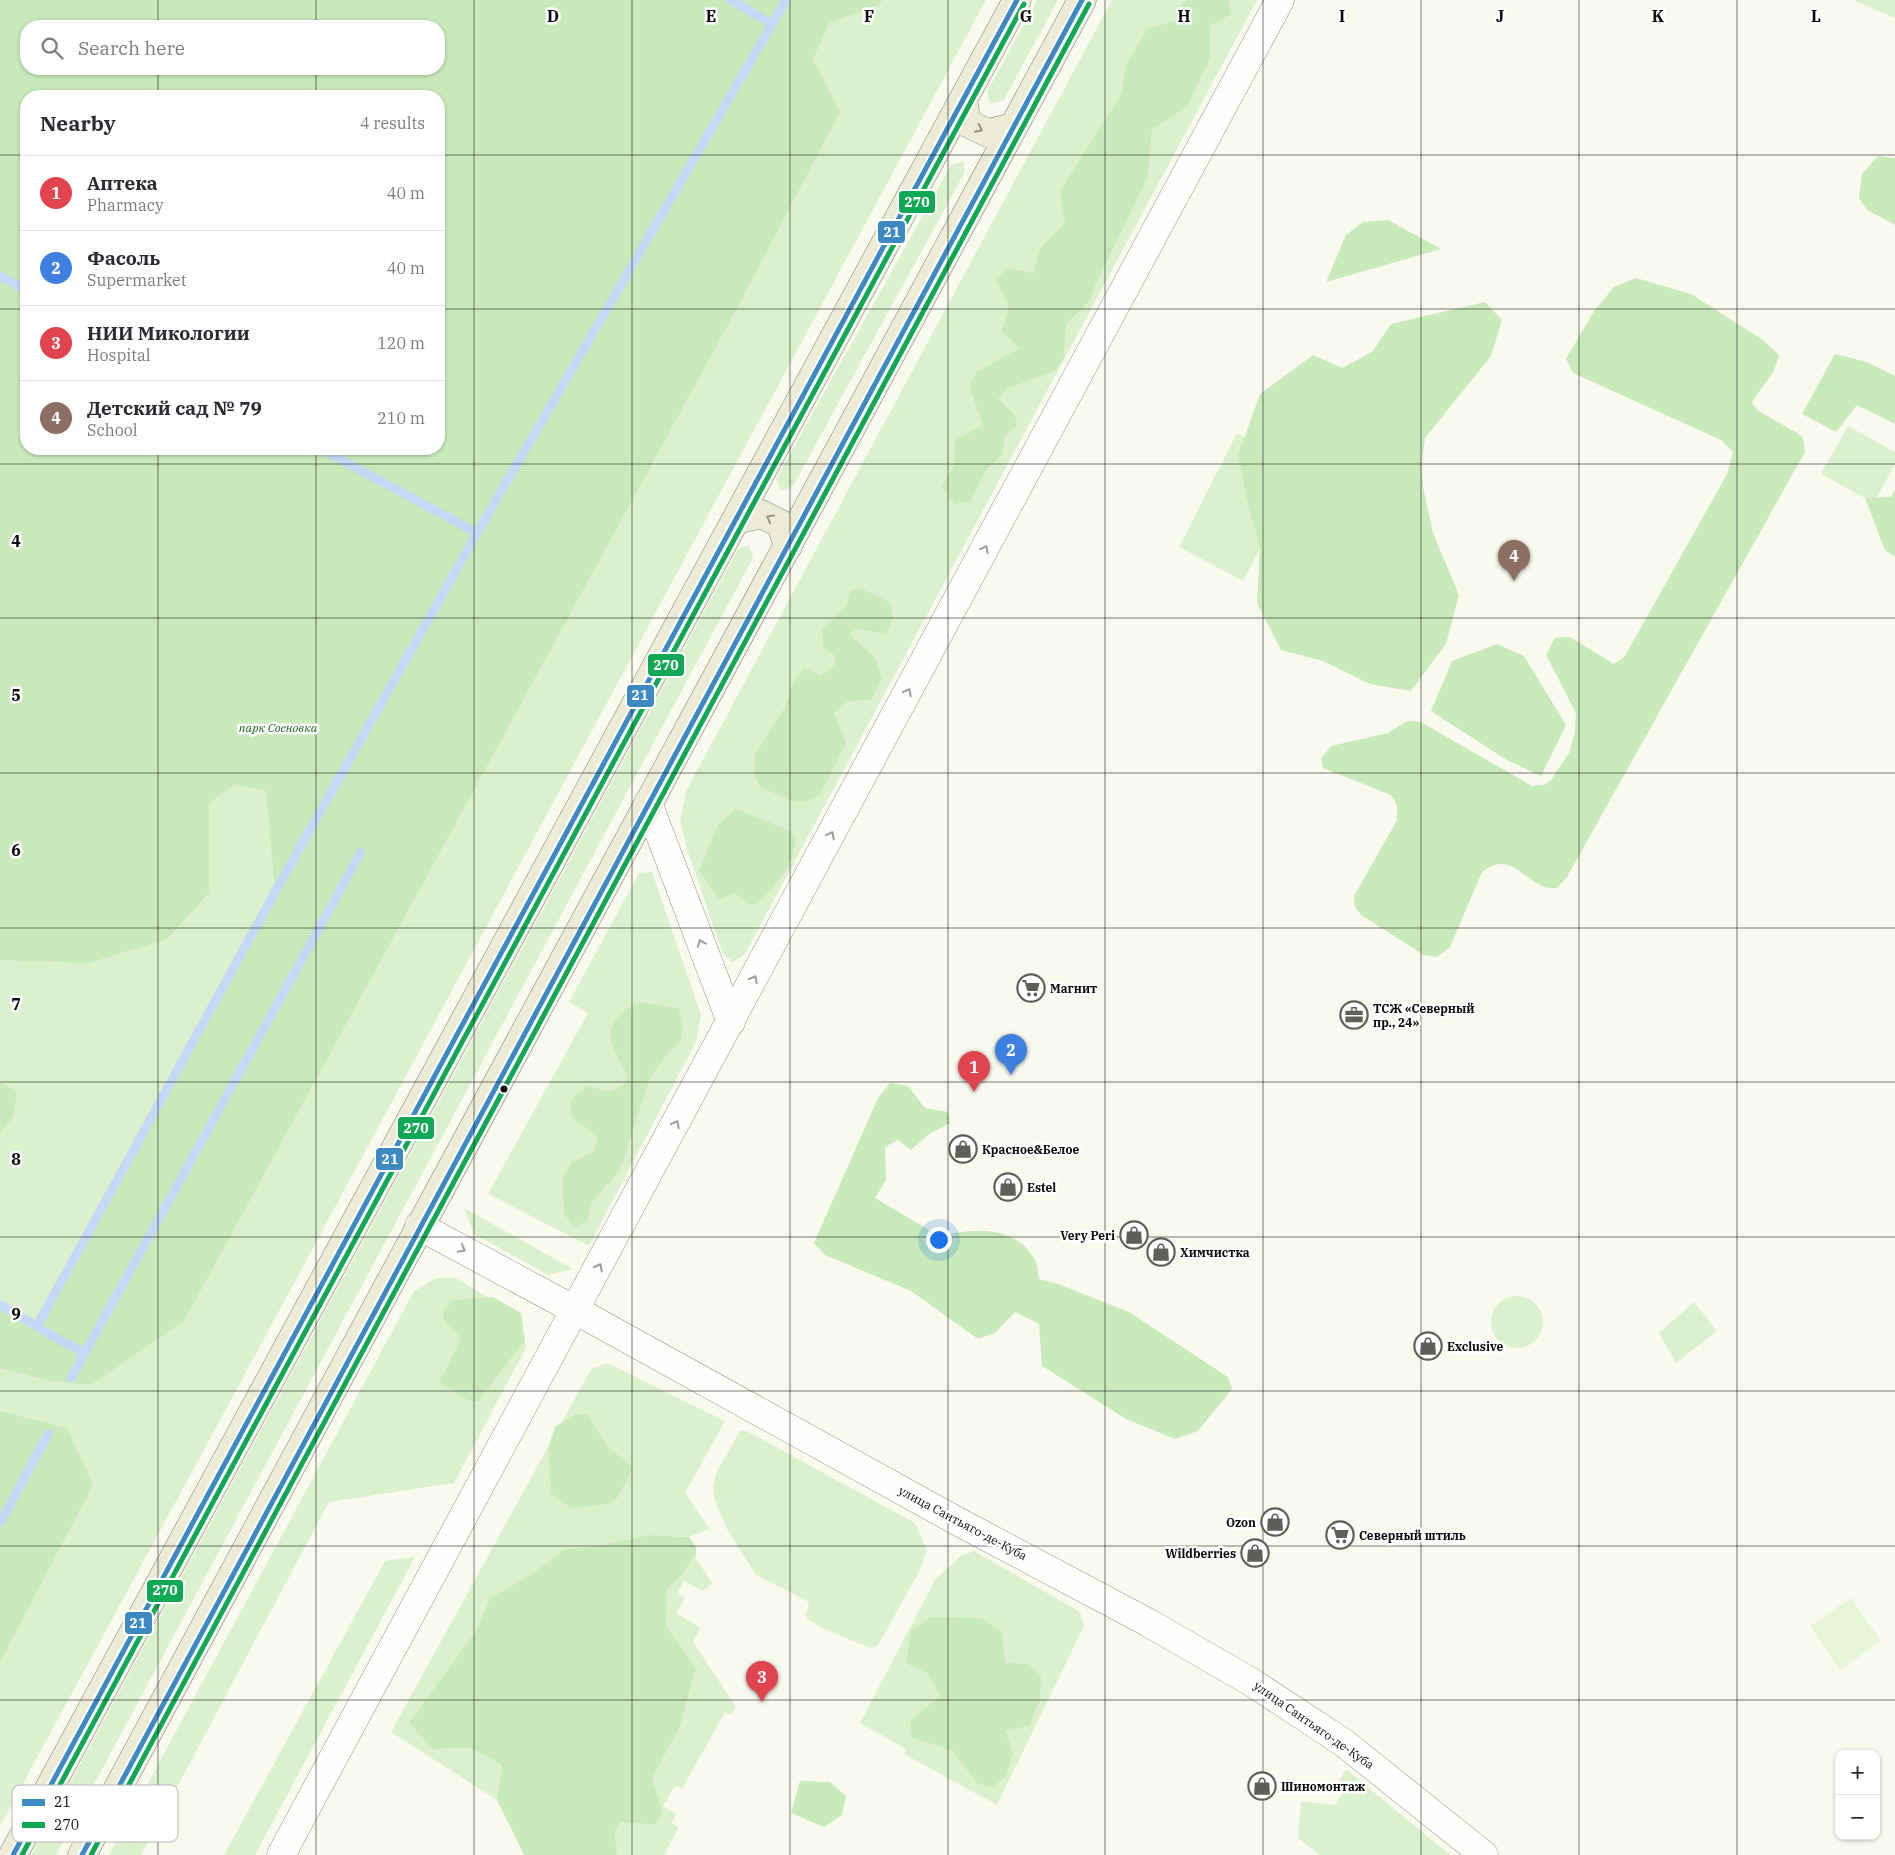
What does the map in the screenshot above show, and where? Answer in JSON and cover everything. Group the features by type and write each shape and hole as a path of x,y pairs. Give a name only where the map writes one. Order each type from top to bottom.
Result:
{"main road":[{"path":"51,1785 1017,0"},
{"path":"120,1785 1082,0"},
{"path":"963,100 967,123 988,133 1013,127"},
{"path":"736,520 762,514 781,524 788,546"},
{"path":"13,1855 20,1842"},
{"path":"82,1855 89,1842"}],"street":[{"path":"281,1855 1280,0"},
{"path":"648,804 731,1022"},
{"name":"улица Сантьяго-де-Куба","path":"420,1226 957,1521 1149,1624 1253,1683 1344,1743 1484,1855"}],"green space":[{"name":"парк Сосновка","path":"0,0 986,0 22,1785 12,1785 12,1804 0,1826"},
{"name":"парк Сосновка","path":"0,0 882,0 879,5 829,23 813,59 840,112 736,310 184,1321 91,1385 51,1381 0,1368 0,1305 37,1325 275,892 266,791 235,784 209,803 209,893 167,939 89,963 0,960"},
{"path":"1037,0 1058,0 1004,100 990,104 987,92"},
{"path":"1112,0 1257,0 745,954 733,962 723,954 688,852 680,822 686,791"},
{"path":"1188,0 1229,0 1231,14 1210,26 1210,58 1187,107 1152,129 1147,179 1095,285 1090,301 1066,324 1064,357 1055,371 1008,388 998,399 1015,416 1017,425 1005,435 1002,454 984,473 971,501 955,504 942,487 954,465 955,440 983,425 969,386 977,372 1020,348 1002,332 1009,307 996,279 1008,268 1033,273 1040,249 1065,223 1060,191 1122,93 1125,67 1147,29 1179,19 1182,3"},
{"path":"1853,0 1895,0 1895,18"},
{"path":"1878,156 1895,158 1895,225 1867,210 1859,198 1862,174"},
{"path":"963,161 965,172 793,486 781,491 776,479 951,165"},
{"path":"1388,220 1441,249 1326,282 1346,235 1363,222"},
{"path":"1636,278 1691,294 1763,340 1779,355 1774,371 1752,402 1757,410 1799,434 1803,438 1805,452 1567,877 1557,888 1548,888 1508,865 1492,866 1482,872 1450,947 1437,957 1424,955 1361,915 1355,907 1354,896 1397,820 1397,805 1391,795 1323,768 1321,758 1331,746 1388,733 1407,721 1421,722 1532,786 1544,785 1551,780 1569,753 1575,732 1576,713 1546,655 1555,638 1570,637 1614,664 1625,656 1727,474 1733,452 1721,440 1573,373 1566,359 1594,311 1614,287"},
{"path":"1485,302 1502,320 1491,356 1425,438 1422,463 1423,487 1433,533 1459,595 1446,644 1411,691 1370,684 1323,661 1281,650 1257,603 1260,548 1246,496 1238,455 1260,394 1313,355 1342,368 1372,352 1391,324"},
{"path":"1835,354 1867,362 1895,376 1895,424 1857,405 1836,432 1802,414"},
{"path":"1848,426 1895,452 1895,464 1874,503 1821,474"},
{"path":"1237,433 1302,470 1243,581 1179,547"},
{"path":"1895,489 1895,557 1885,550 1865,498 1891,497"},
{"path":"749,545 753,558 94,1785 69,1785 738,549"},
{"path":"860,588 891,603 893,619 885,634 854,628 849,634 874,656 882,678 871,700 846,701 834,713 846,743 820,795 805,802 789,800 759,786 753,770 756,753 785,707 794,681 805,668 821,676 835,665 835,656 823,647 822,630 846,607 851,590"},
{"path":"1497,644 1524,656 1566,725 1541,776 1505,759 1431,711 1452,661"},
{"path":"736,809 790,831 796,838 791,859 782,876 752,906 735,893 719,899 699,871 718,825"},
{"path":"652,872 701,1015 696,1042 589,1246 488,1194 588,1013 569,1002 639,873"},
{"path":"645,1003 678,1008 683,1030 680,1042 666,1056 650,1078 620,1170 591,1203 588,1220 575,1227 564,1214 563,1178 571,1163 593,1152 598,1137 572,1117 570,1101 588,1086 611,1092 625,1084 628,1076 612,1044 611,1029 621,1014 627,1009"},
{"path":"0,1083 17,1091 13,1117 0,1134"},
{"path":"890,1083 908,1086 925,1108 948,1112 950,1123 929,1134 911,1150 898,1140 885,1147 886,1180 875,1198 939,1236 965,1231 979,1231 993,1232 1017,1240 1035,1260 1039,1279 1058,1284 1129,1312 1228,1377 1232,1389 1198,1431 1175,1439 1126,1419 1042,1366 1039,1324 1015,1312 995,1333 978,1339 911,1291 825,1255 814,1243 878,1098"},
{"path":"464,1208 573,1269 548,1275 474,1234"},
{"path":"436,1278 456,1278 512,1312 527,1346 454,1483 329,1502 178,1786 147,1785 414,1291"},
{"path":"1512,1296 1522,1296 1536,1303 1543,1317 1543,1327 1536,1341 1522,1348 1512,1348 1502,1344 1495,1337 1491,1327 1491,1317 1495,1307 1502,1300"},
{"path":"493,1297 521,1313 525,1340 478,1401 469,1401 440,1382 461,1338 444,1320 443,1311 453,1300"},
{"path":"1694,1302 1717,1331 1676,1363 1659,1333"},
{"path":"607,1363 725,1421 685,1493 710,1529 689,1537 648,1535 593,1547 565,1549 532,1574 490,1598 477,1629 409,1723 433,1749 471,1748 502,1765 497,1800 391,1732 591,1369"},
{"path":"0,1411 67,1428 93,1485 0,1662"},
{"path":"575,1414 587,1414 608,1447 633,1468 617,1498 607,1504 571,1508 551,1493 548,1448 555,1427"},
{"path":"740,1431 747,1431 915,1523 927,1550 919,1572 878,1645 870,1648 820,1627 806,1618 809,1602 756,1575 727,1529 715,1501 713,1486 716,1473"},
{"path":"648,1535 689,1537 696,1547 696,1552 686,1570 667,1590 666,1625 696,1669 680,1727 652,1778 663,1812 656,1825 620,1822 615,1832 617,1855 524,1855 497,1800 502,1765 471,1748 433,1749 409,1723 477,1629 490,1598 532,1574 565,1549 593,1547"},
{"path":"974,1551 1080,1612 1084,1626 997,1805 904,1754 906,1749 860,1723 935,1580 961,1556"},
{"path":"696,1552 696,1559 713,1584 702,1591 684,1581 677,1594 685,1598 676,1613 701,1628 693,1642 736,1707 731,1715 725,1712 682,1789 675,1786 663,1806 676,1814 671,1823 679,1827 664,1855 617,1855 615,1832 620,1822 656,1825 663,1812 652,1778 680,1727 696,1670 666,1625 667,1589 686,1570"},
{"path":"415,1557 255,1855 224,1855 385,1561"},
{"path":"1851,1598 1881,1641 1840,1670 1810,1626"},
{"path":"931,1617 982,1618 1002,1632 1005,1663 1029,1664 1041,1676 1040,1700 1029,1726 1005,1730 1013,1753 1006,1776 993,1787 977,1783 952,1750 912,1738 910,1721 941,1695 927,1673 906,1663 911,1631"},
{"path":"1346,1769 1450,1855 1320,1855 1298,1838 1301,1801 1336,1805 1343,1792 1339,1781"},
{"path":"800,1781 830,1782 846,1796 842,1815 824,1827 791,1813"},
{"path":"38,1842 63,1842 56,1855 31,1855"},
{"path":"116,1842 148,1842 141,1855 109,1855"}],"waterway":[{"path":"731,0 772,24"},
{"path":"85,1353 37,1326 275,892 477,533 786,0"},
{"path":"0,276 20,287"},
{"path":"332,455 477,533"},
{"path":"71,1378 361,852"},
{"path":"0,1305 37,1326"},
{"path":"0,1523 48,1434"}],"transit line":[{"name":"21","path":"51,1785 1017,0"},
{"name":"21","path":"120,1785 1082,0"},
{"name":"270","path":"60,1785 1024,4"},
{"name":"270","path":"129,1785 1089,4"},
{"name":"21","path":"13,1855 20,1842"},
{"name":"270","path":"22,1855 29,1842"},
{"name":"21","path":"82,1855 89,1842"},
{"name":"270","path":"91,1855 98,1842"}],"place":[{"name":"Детский сад № 79","path":"1514,581"},
{"name":"Магнит","path":"1031,988"},
{"name":"ТСЖ «Северный пр., 24»","path":"1354,1015"},
{"name":"Фасоль","path":"1011,1075"},
{"name":"Аптека","path":"974,1092"},
{"name":"Красное&Белое","path":"963,1149"},
{"name":"Estel","path":"1008,1187"},
{"name":"Very Peri","path":"1134,1235"},
{"name":"Химчистка","path":"1161,1252"},
{"name":"Exclusive","path":"1428,1346"},
{"name":"Ozon","path":"1275,1522"},
{"name":"Северный штиль","path":"1340,1535"},
{"name":"Wildberries","path":"1255,1553"},
{"name":"НИИ Микологии","path":"762,1702"},
{"name":"Шиномонтаж","path":"1262,1786"}]}
